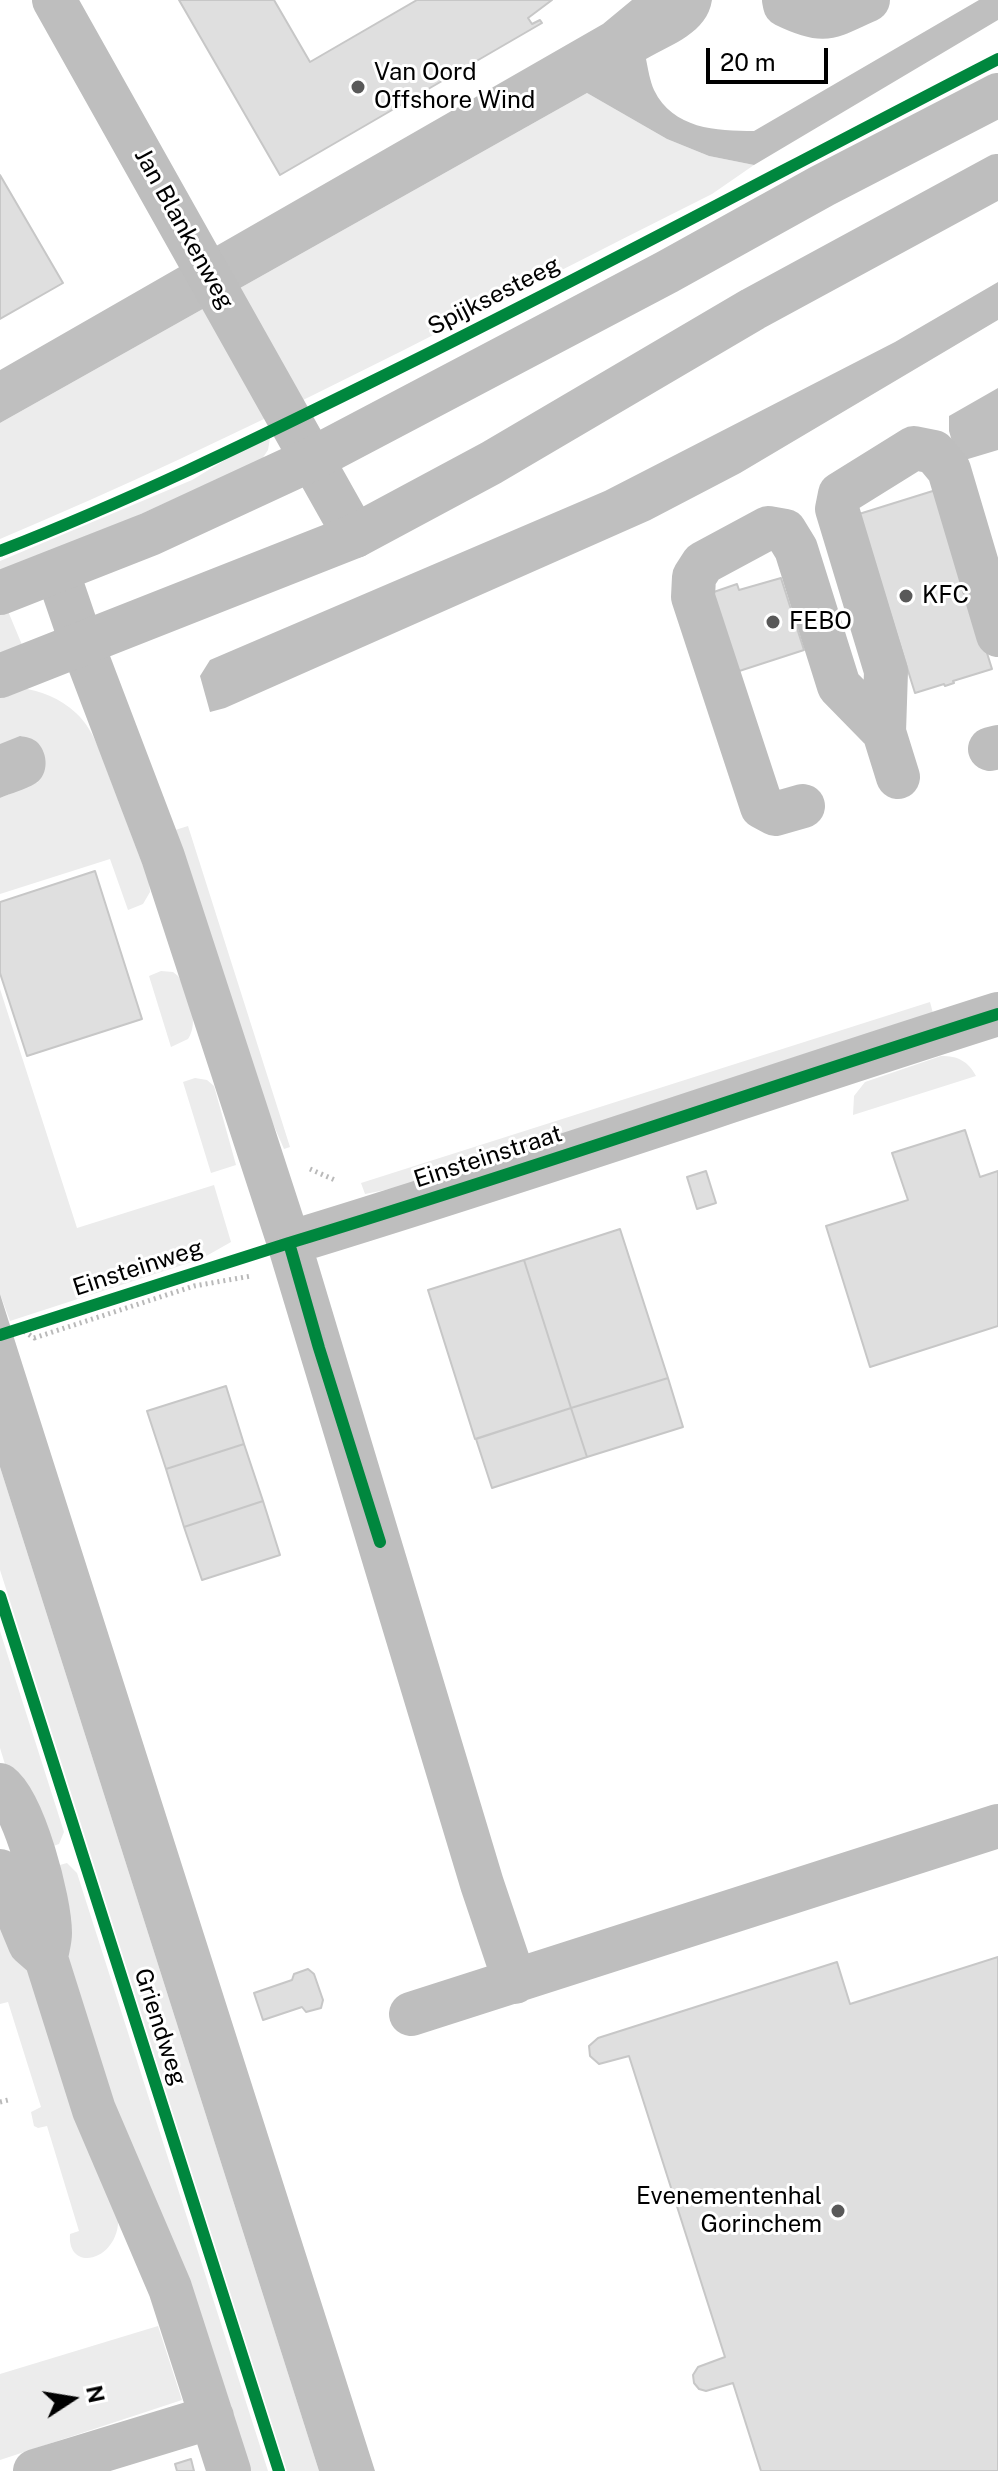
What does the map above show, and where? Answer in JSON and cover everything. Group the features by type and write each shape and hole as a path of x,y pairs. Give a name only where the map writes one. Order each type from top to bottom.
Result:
{"street":[{"name":"Jan Blankenweg","path":"54,0 312,459"},
{"path":"784,0 785,5 804,14 826,19 868,0"},
{"path":"0,593 150,534 312,459 998,95"},
{"path":"0,676 355,536 491,463 753,309 998,176"},
{"path":"898,777 884,732 886,671 837,509 840,494 914,448 934,452 949,470 998,635"},
{"path":"312,459 355,536"},
{"path":"803,806 775,814 762,807 693,597 694,577 703,563 768,528 785,531 796,549 839,686 884,732"},
{"path":"57,571 163,857 289,1243 482,1884 515,1982"},
{"name":"Einsteinstraat","path":"289,1243 998,1014"},
{"path":"0,1785 5,1788 20,1818 37,1862 50,1934 46,1958 94,2110 170,2288 229,2471"},
{"path":"411,2014 998,1826"},
{"path":"0,1871 30,1944 46,1958"},
{"path":"35,2471 212,2417"}],"path":[{"path":"305,1160 310,1169 335,1181 347,1179"},
{"path":"16,1330 34,1338 194,1286 251,1276"},
{"path":"16,1330 34,1324"},
{"path":"0,2102 8,2100"}],"shaded area":[{"path":"632,0 712,0 709,11 696,29 646,59 654,90 672,113 697,125 725,130 754,131 979,0 998,0 998,20 754,165 709,156 667,139 587,93 0,423 0,370 603,24"},
{"path":"587,93 667,139 709,156 754,165 712,194 359,372 181,459 0,539 0,423"},
{"path":"998,282 998,320 740,473 650,520 210,712 200,676 210,660 605,491 895,342"},
{"path":"998,388 998,450 958,462 949,431 949,416"},
{"path":"271,432 268,450 262,459 0,578 0,561 192,480"},
{"path":"5,604 25,652 0,662 0,605"},
{"path":"21,688 57,699 76,713 89,729 149,881 150,892 143,904 128,910 110,859 0,894 0,798 38,782 0,744 0,689"},
{"path":"20,736 38,743 44,753 45,769 36,783 0,798 0,744"},
{"path":"188,826 290,1147 284,1149 257,1087 172,831"},
{"path":"161,971 173,972 178,976 193,1016 188,1039 171,1047 149,976"},
{"path":"0,989 77,1228 214,1185 231,1242 201,1259 10,1321 0,1294"},
{"path":"930,1002 934,1017 395,1188 365,1194 361,1183"},
{"path":"941,1056 962,1060 976,1076 853,1115 854,1096 865,1082"},
{"path":"195,1078 207,1080 214,1086 236,1165 211,1173 183,1082"},
{"path":"0,1294 375,2471 319,2471 0,1467"},
{"path":"0,1467 319,2471 287,2471 0,1570"},
{"path":"0,1631 64,1832 59,1844 42,1850 8,1774 0,1748"},
{"path":"67,1863 77,1873 268,2471 248,2471 113,2105 62,1938 49,1868"},
{"path":"0,1903 26,1952 118,2215 112,2243 94,2257 77,2255 71,2247 70,2234 79,2231 47,2126 34,2126 31,2112 41,2107 8,2002 0,2004"},
{"path":"158,2326 182,2400 0,2460 0,2374"}],"building":[{"path":"179,0 274,0 310,62 417,0 552,0 528,18 532,24 540,20 542,23 280,175"},
{"path":"0,175 63,283 0,319"},
{"path":"936,490 992,669 915,693 859,514"},
{"path":"781,578 804,650 730,674 705,595 737,584 739,590"},
{"path":"95,871 142,1019 27,1056 0,973 0,902"},
{"path":"965,1130 980,1177 998,1171 998,1326 870,1367 826,1226 908,1200 892,1153"},
{"path":"706,1171 716,1203 697,1209 687,1177"},
{"path":"620,1229 668,1378 571,1408 524,1260"},
{"path":"524,1260 571,1408 475,1439 428,1290"},
{"path":"668,1378 683,1427 587,1457 571,1408"},
{"path":"226,1386 244,1444 166,1469 147,1411"},
{"path":"571,1408 587,1457 492,1488 476,1439"},
{"path":"244,1444 263,1501 184,1527 166,1469"},
{"path":"263,1501 280,1555 202,1580 184,1527"},
{"name":"Evenementenhal Gorinchem","path":"998,1957 998,2471 761,2471 733,2383 706,2391 694,2383 693,2375 698,2367 725,2357 629,2056 599,2064 590,2056 589,2046 598,2038 837,1962 850,2004"},
{"path":"308,1969 314,1974 323,2000 321,2008 306,2012 302,2007 263,2020 254,1993 292,1980 294,1974"},
{"path":"191,2459 194,2471 177,2471 175,2464"}],"cycle path":[{"name":"Spijksesteeg","path":"0,551 140,492 324,405 527,304 998,59"},
{"path":"380,1542 289,1243 998,1014"},
{"name":"Einsteinweg","path":"0,1335 289,1243"},
{"name":"Griendweg","path":"0,1596 279,2471"}],"place":[{"name":"Van Oord Offshore Wind","path":"358,87"},
{"name":"KFC","path":"906,596"},
{"name":"FEBO","path":"773,622"},
{"name":"Evenementenhal Gorinchem","path":"838,2211"}]}
